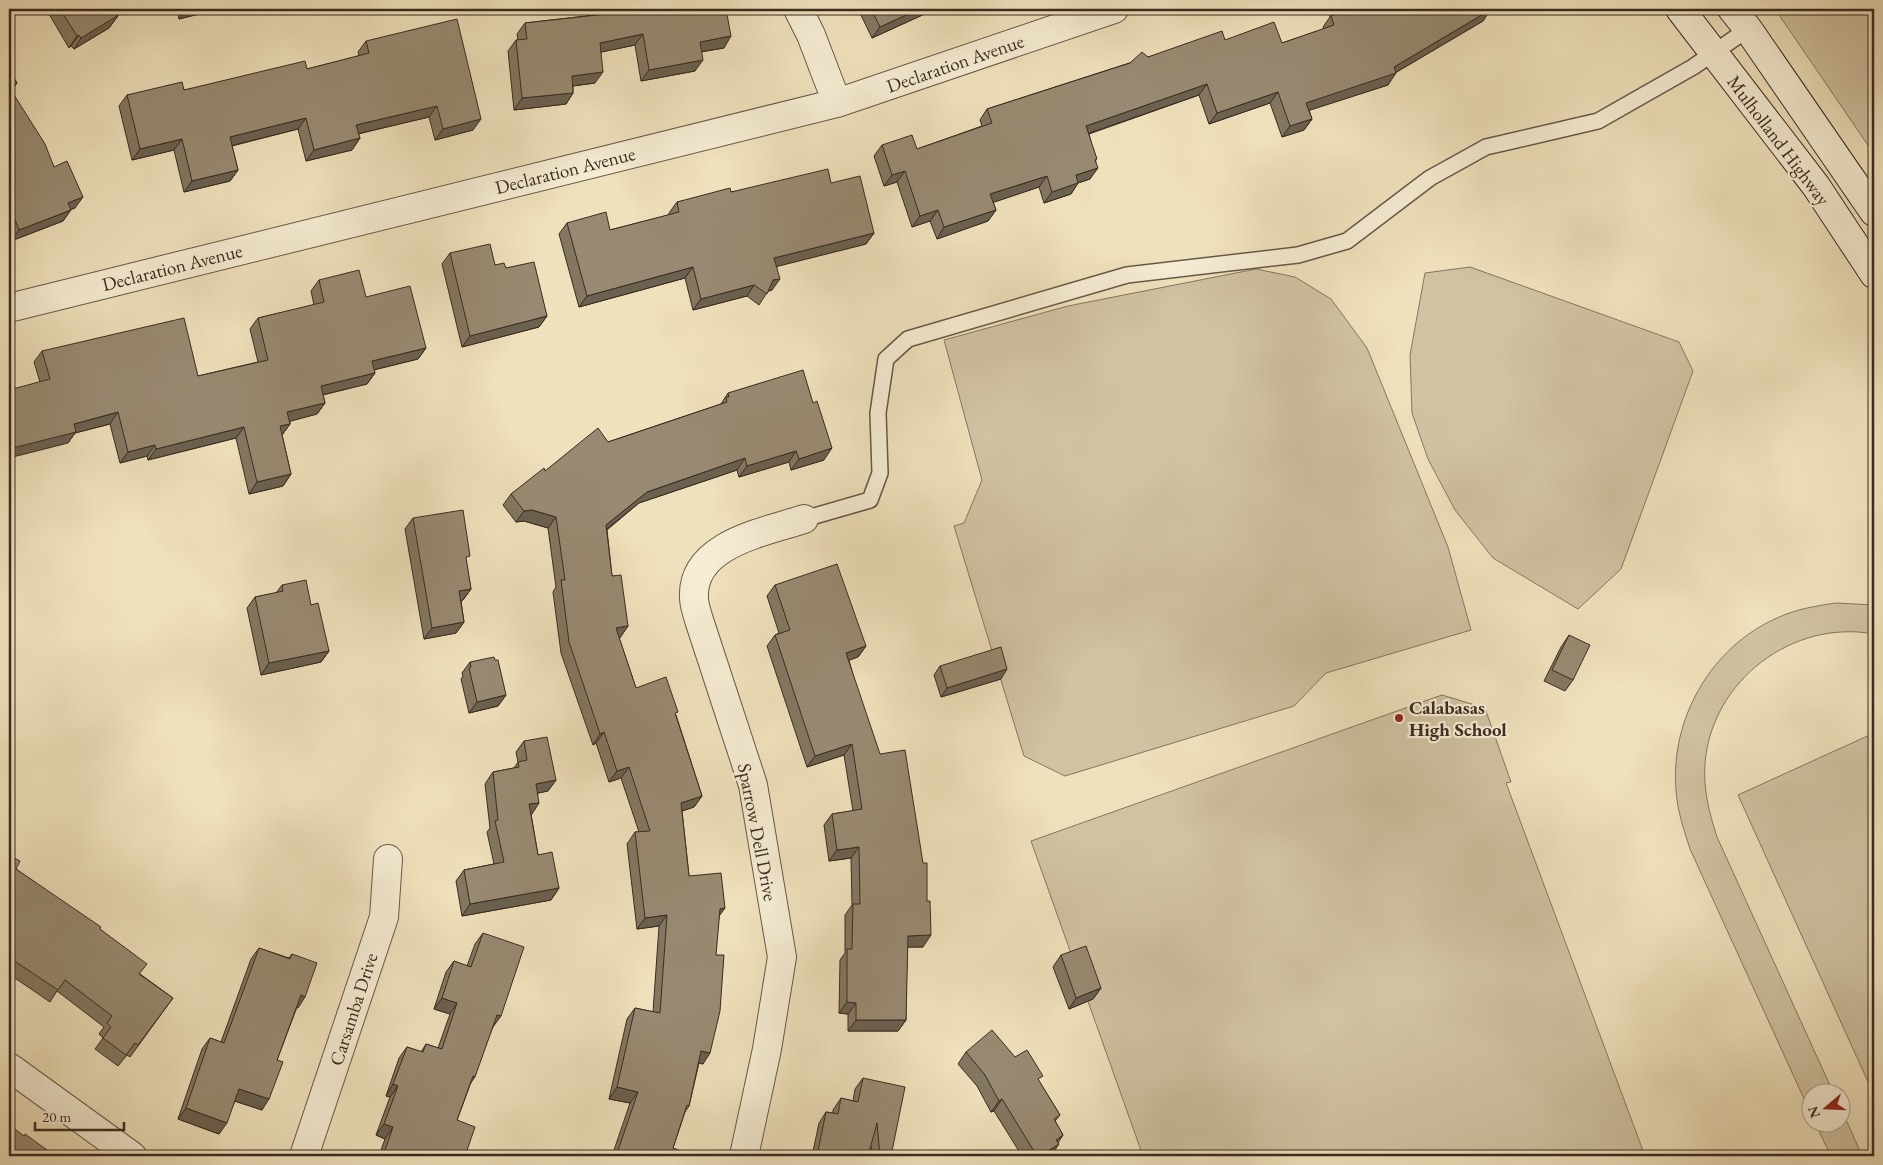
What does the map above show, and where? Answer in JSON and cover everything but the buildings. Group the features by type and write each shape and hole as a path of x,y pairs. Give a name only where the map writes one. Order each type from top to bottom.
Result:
{"street":[{"path":"798,9 811,35 837,103"},
{"name":"Declaration Avenue","path":"9,308 837,103 1114,9"},
{"name":"Mulholland Highway","path":"1680,9 1816,186 1874,274"},
{"name":"Mulholland Highway","path":"1740,19 1874,212"},
{"name":"Sparrow Dell Drive","path":"744,1156 767,1049 782,957 753,785 699,620 694,597 698,577 705,565 724,547 804,519"},
{"name":"Carsamba Drive","path":"304,1156 384,917 388,859"},
{"path":"9,1066 132,1156"}],"lane":[{"path":"804,519 870,500 880,473 878,413 886,359 908,339 1127,276 1298,255 1347,242 1430,178 1486,147 1598,121 1713,53 1740,19"}],"shaded area":[{"path":"1775,9 1874,9 1874,154"},
{"path":"1470,267 1679,342 1693,371 1621,569 1578,609 1493,558 1455,510 1428,459 1412,413 1410,355 1425,273"},
{"path":"1256,269 1295,277 1331,299 1367,348 1448,547 1471,630 1326,673 1294,706 1065,776 1024,756 954,526 964,523 982,480 944,340 1068,306"},
{"path":"1836,603 1874,605 1874,634 1844,632 1814,636 1787,646 1762,662 1740,682 1723,706 1711,733 1705,763 1707,800 1717,837 1828,1082 1800,1082 1800,1090 1690,849 1678,805 1676,763 1680,737 1688,712 1714,666 1753,631 1777,618 1806,608"},
{"path":"1442,695 1485,708 1511,782 1506,783 1645,1156 1143,1156 1031,841"},
{"path":"1874,733 1874,1095 1738,795"},
{"path":"1850,1129 1862,1156 1831,1156 1819,1132 1850,1132"}],"place":[{"name":"Calabasas High School","path":"1399,718"}]}
